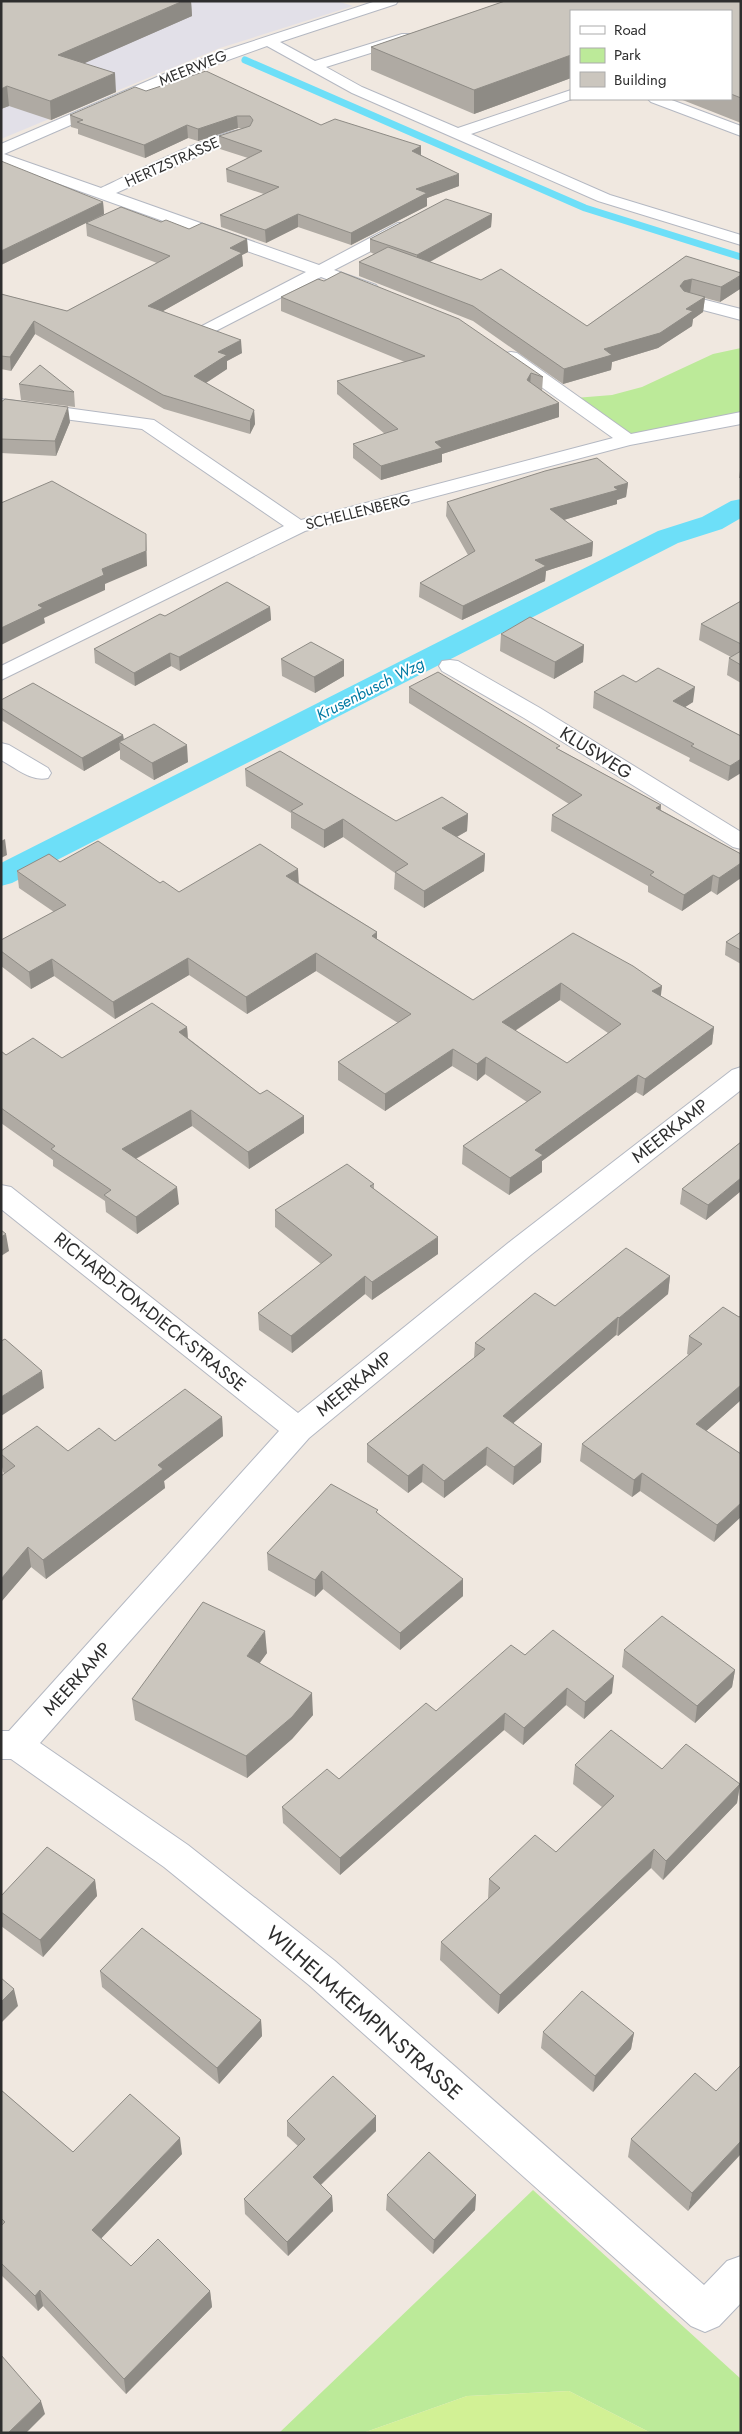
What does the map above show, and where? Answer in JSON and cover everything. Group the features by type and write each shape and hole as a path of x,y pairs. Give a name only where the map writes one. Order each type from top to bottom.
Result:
{"street":[{"name":"MEERWEG","path":"1,150 176,74 268,41 391,1"},
{"path":"313,66 425,31"},
{"path":"268,41 357,90 604,198 741,240"},
{"path":"456,134 570,94"},
{"path":"659,100 741,131"},
{"name":"HERTZSTRASSE","path":"102,194 228,137 244,133"},
{"name":"HERTZSTRASSE","path":"1,158 382,293"},
{"path":"206,332 417,219"},
{"path":"690,300 741,315"},
{"path":"499,348 628,440"},
{"path":"1,405 147,424 298,527"},
{"name":"SCHELLENBERG","path":"1,674 298,527 628,440 739,419"},
{"name":"KLUSWEG","path":"450,666 532,713 741,842"},
{"path":"1,750 40,773"},
{"name":"MEERKAMP","path":"9,1745 298,1430 522,1247 741,1076"},
{"name":"RICHARD-TOM-DIECK-STRASSE","path":"1,1194 298,1430"},
{"name":"WILHELM-KEMPIN-STRASSE","path":"9,1745 176,1856 322,1973 705,2312 741,2274"}],"shaded area":[{"path":"1,1 337,1 353,6 220,48 1,139"}],"green space":[{"path":"741,348 741,412 628,437 575,398 612,395 642,387 713,354"},
{"path":"533,2190 741,2379 741,2433 651,2433 569,2391 467,2396 363,2433 279,2433"},
{"path":"569,2391 651,2433 363,2433 467,2396"}],"building":[{"path":"1,1 183,1 58,55 115,73 50,101 7,86 1,89"},
{"path":"505,1 741,1 741,98 732,94 732,10 570,10 570,55 474,90 371,47"},
{"path":"206,71 321,125 335,119 421,146 412,151 459,174 416,189 427,193 351,233 298,214 265,230 220,215 279,187 226,169 262,151 219,136 250,126 253,120 250,116 237,116 198,129 187,125 144,145 77,122 83,120 70,115 135,87 146,91"},
{"path":"1,161 103,202 1,251"},
{"path":"446,199 492,214 417,255 370,239"},
{"path":"121,207 161,222 166,220 189,229 202,223 247,239 230,248 242,253 148,306 241,340 218,352 227,355 194,376 254,410 250,421 163,395 34,321 10,357 1,356 1,294 67,311 170,256 86,223"},
{"path":"388,247 481,280 501,269 587,326 686,256 741,273 741,275 721,287 692,279 684,281 680,286 684,291 705,297 686,309 693,311 660,333 604,349 612,355 564,369 473,306 359,262"},
{"path":"341,272 459,319 543,377 531,373 527,380 559,403 435,442 442,448 381,466 353,444 398,429 337,381 425,356 281,297 318,279 324,281"},
{"path":"40,365 74,392 19,384"},
{"path":"5,399 68,407 55,441 1,439 1,402"},
{"path":"597,458 628,483 614,487 618,490 550,509 593,542 535,560 546,566 463,606 420,583 475,551 447,502 545,471"},
{"path":"52,481 146,534 146,551 102,569 104,575 38,605 43,608 1,628 1,503"},
{"path":"227,582 270,607 179,657 170,653 134,673 94,649 160,614 165,616"},
{"path":"741,601 741,644 701,624"},
{"path":"530,617 584,645 555,662 501,634"},
{"path":"311,642 344,660 314,677 281,659"},
{"path":"741,651 741,665 729,658"},
{"path":"658,668 695,687 673,701 741,736 741,759 730,766 691,746 694,744 594,692 623,675 636,682"},
{"path":"438,672 560,746 556,748 661,805 656,808 741,854 741,863 719,878 713,875 684,895 650,875 654,872 552,815 582,795 409,687"},
{"path":"33,683 123,735 82,758 1,708 1,700"},
{"path":"154,724 187,745 152,763 119,742"},
{"path":"280,751 396,821 442,797 468,814 442,828 485,854 424,891 395,872 408,864 343,819 324,830 291,811 303,804 245,769"},
{"path":"98,841 160,883 163,881 179,892 260,844 298,869 286,876 377,932 372,936 473,1000 573,933 633,966 662,986 652,991 714,1027 645,1079 638,1075 535,1150 543,1155 510,1178 463,1146 541,1092 486,1057 477,1064 453,1049 385,1094 338,1062 411,1014 316,953 246,997 188,958 113,1002 52,959 29,972 1,951 1,940 66,905 17,871 49,854 60,862","holes":["561,983 621,1024 567,1063 502,1022"]},
{"path":"741,932 741,950 726,942"},
{"path":"152,1003 187,1027 179,1032 260,1094 267,1090 304,1116 248,1152 191,1110 122,1149 177,1187 136,1217 104,1195 111,1190 51,1149 55,1146 1,1108 1,1051 6,1055 33,1038 62,1058"},
{"path":"741,1142 741,1178 708,1205 682,1189"},
{"path":"347,1164 374,1184 370,1186 438,1237 372,1282 365,1276 291,1336 258,1313 332,1255 275,1210"},
{"path":"1,1230 6,1234 1,1237"},
{"path":"626,1248 670,1276 618,1317 503,1416 542,1444 514,1467 487,1447 444,1481 423,1464 408,1476 367,1444 485,1349 475,1343 535,1293 555,1306"},
{"path":"723,1307 739,1317 741,1316 741,1385 696,1424 741,1454 741,1503 717,1525 642,1473 634,1480 582,1444 702,1344 689,1336"},
{"path":"5,1339 42,1371 1,1397 1,1341"},
{"path":"185,1389 222,1417 158,1465 163,1469 43,1560 28,1547 1,1579 1,1476 15,1466 1,1454 1,1451 37,1426 68,1451 99,1428 115,1441"},
{"path":"331,1484 378,1510 376,1512 463,1579 400,1633 322,1571 315,1580 267,1553"},
{"path":"203,1602 265,1631 247,1656 312,1693 292,1717 246,1756 132,1699"},
{"path":"662,1616 735,1670 697,1706 624,1650"},
{"path":"553,1630 614,1676 585,1702 567,1688 524,1728 505,1713 340,1858 282,1807 327,1769 339,1779 426,1703 436,1711 511,1645 525,1655"},
{"path":"611,1730 662,1769 686,1744 740,1784 666,1861 654,1849 500,1995 441,1942 500,1888 489,1879 535,1835 556,1852 614,1796 575,1765"},
{"path":"47,1847 95,1880 40,1940 1,1912 1,1896"},
{"path":"142,1928 261,2020 217,2068 100,1971"},
{"path":"1,1978 14,1989 1,2002"},
{"path":"582,1991 634,2033 595,2076 543,2032"},
{"path":"741,2065 741,2141 692,2193 631,2139 695,2073 716,2091"},
{"path":"333,2076 376,2116 313,2177 332,2196 287,2242 244,2199 305,2139 287,2121"},
{"path":"1,2090 73,2152 130,2094 180,2138 92,2230 131,2266 158,2239 210,2291 124,2379 40,2290 35,2296 1,2263 1,2226 5,2222 1,2218"},
{"path":"429,2152 476,2195 434,2240 387,2195"},
{"path":"1,2355 41,2401 8,2433 1,2433"}],"waterway":[{"path":"245,60 585,208 741,257"},
{"name":"Krusenbusch Wzg","path":"1,876 668,537 712,523 741,507"}]}
